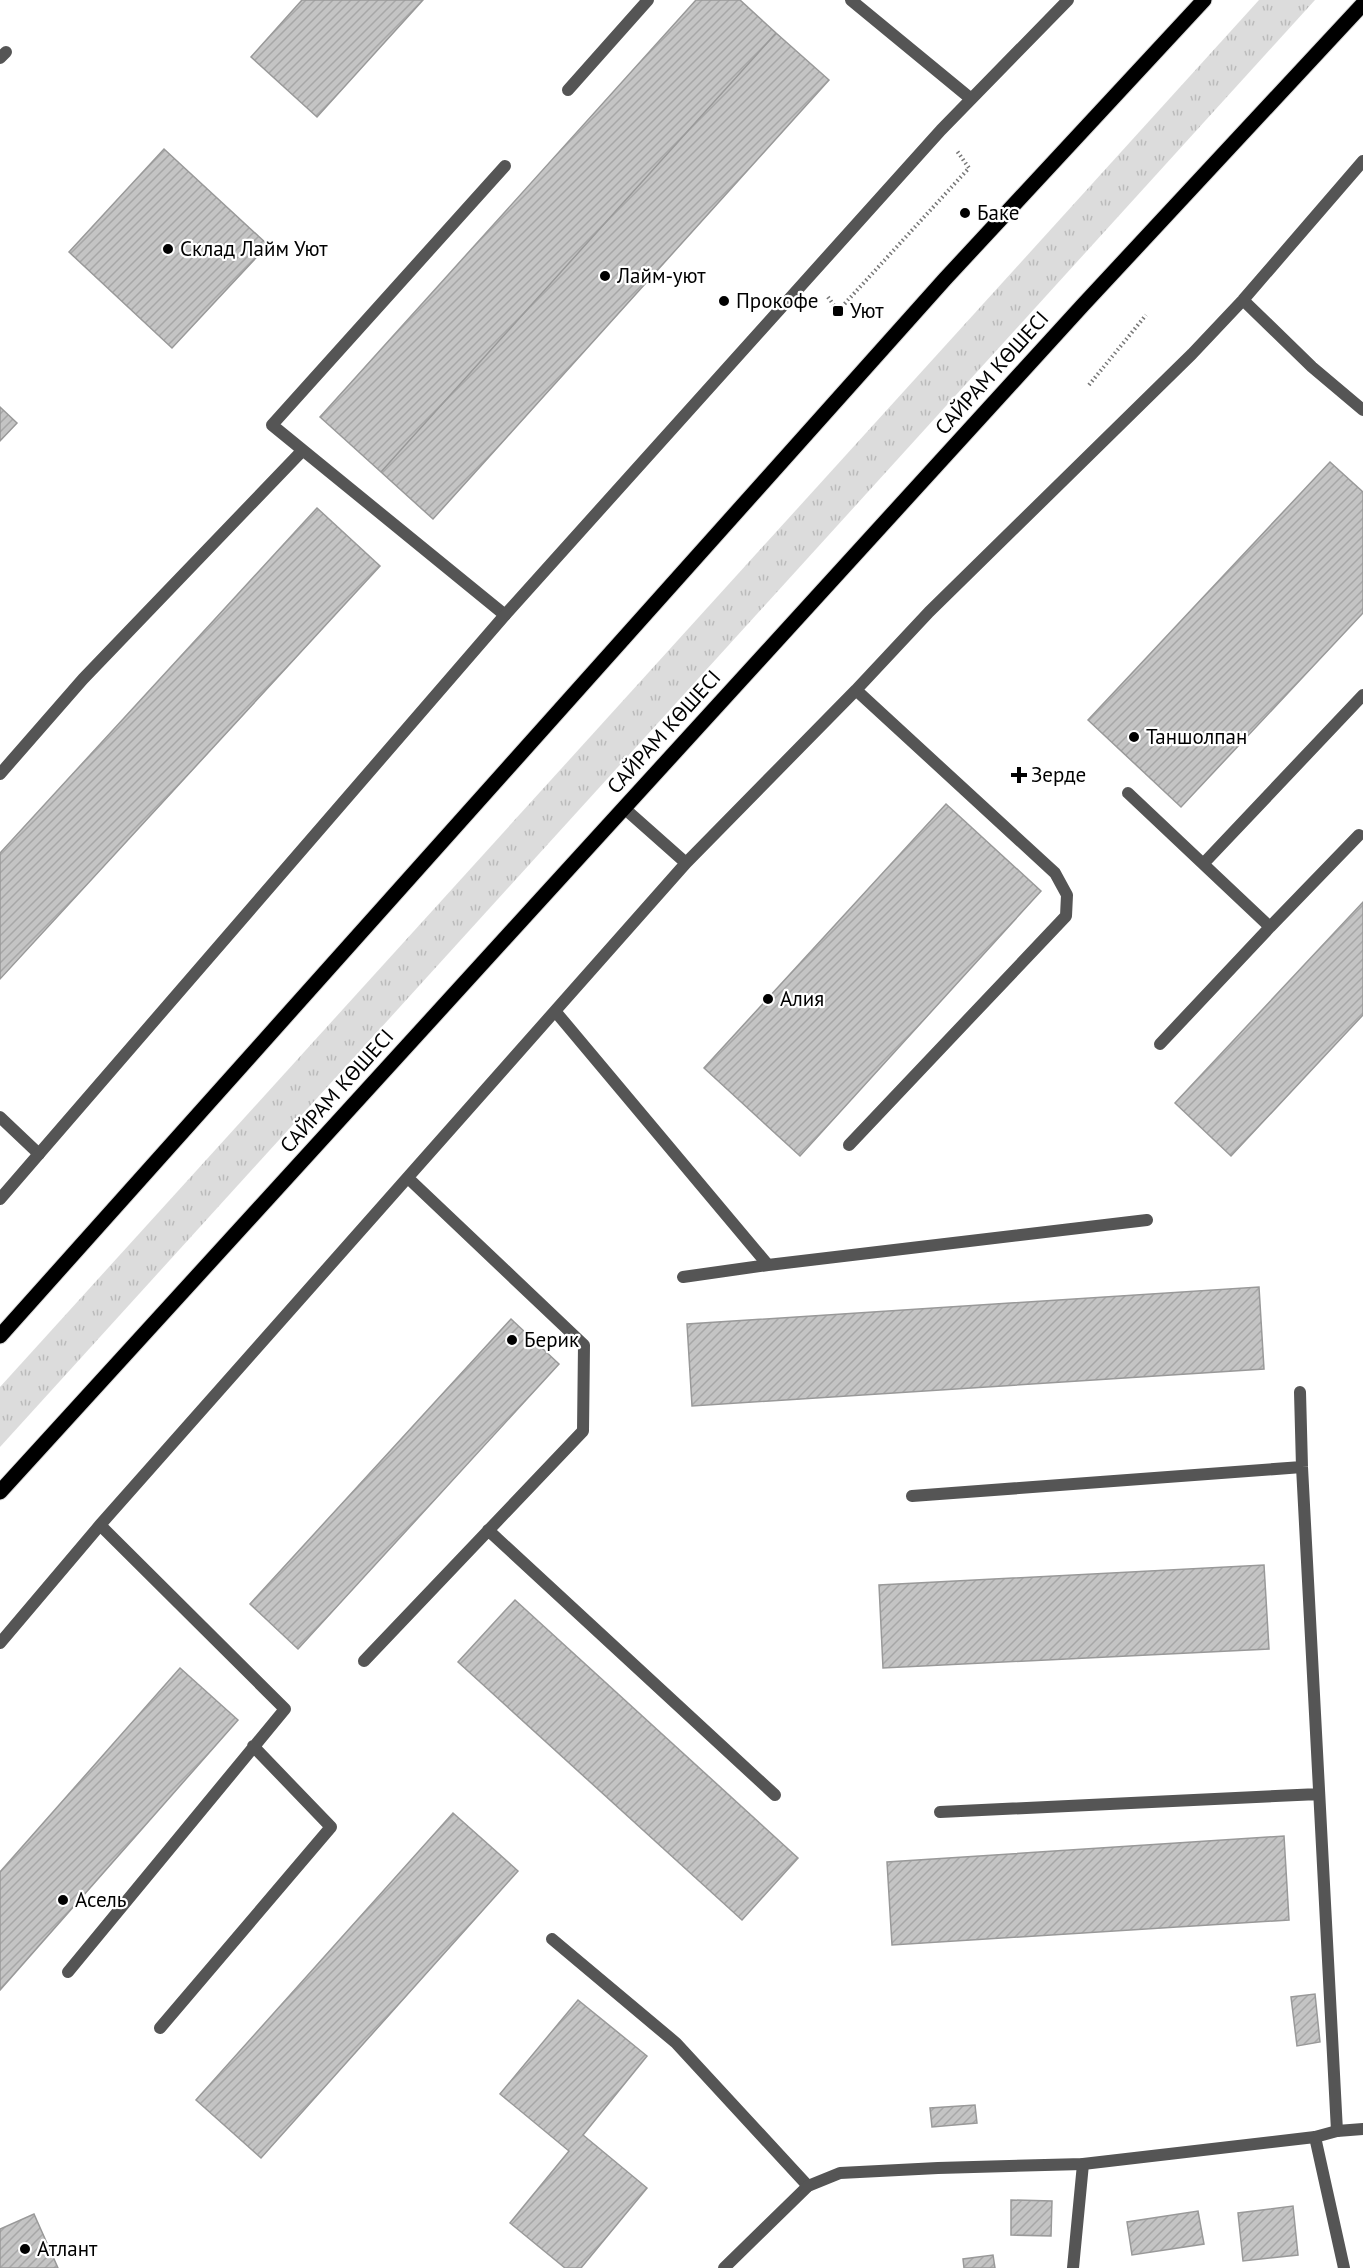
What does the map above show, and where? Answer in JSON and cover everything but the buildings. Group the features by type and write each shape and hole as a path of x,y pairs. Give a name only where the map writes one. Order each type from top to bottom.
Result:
{"main road":[{"path":"0,1336 945,279 1204,0"},
{"name":"САЙРАМ КӨШЕСІ","path":"0,1492 1082,306 1363,4"}],"street":[{"path":"568,90 648,0"},
{"path":"851,0 970,98"},
{"path":"0,1199 505,615 970,98 1068,0"},
{"path":"0,1643 100,1525 686,863 856,690 928,612 1192,354 1243,300 1363,161"},
{"path":"505,166 272,425 505,615"},
{"path":"1243,300 1312,367 1363,410"},
{"path":"0,774 83,679 302,451"},
{"path":"849,1145 1066,916 1067,895 1055,873 856,690"},
{"path":"1204,863 1363,695"},
{"path":"1128,793 1270,927"},
{"path":"624,808 686,863"},
{"path":"1160,1044 1359,835"},
{"path":"555,1011 768,1265"},
{"path":"0,1118 39,1154"},
{"path":"364,1661 583,1431 584,1345 408,1178"},
{"path":"683,1276 1147,1221"},
{"path":"1300,1392 1337,2131"},
{"path":"912,1496 1302,1467"},
{"path":"68,1972 285,1709 100,1525"},
{"path":"488,1530 775,1795"},
{"path":"160,2028 331,1827 253,1746"},
{"path":"940,1812 1319,1794"},
{"path":"552,1939 676,2043 808,2186"},
{"path":"724,2268 808,2186 840,2173 1083,2164 1316,2137 1337,2131 1363,2129"},
{"path":"1316,2137 1344,2268"},
{"path":"1073,2268 1083,2164"}],"path":[{"path":"838,311 969,168"},
{"path":"1089,385 1146,315"}],"green space":[{"path":"1259,0 1315,0 0,1447 0,1387"}],"place":[{"name":"Баке","path":"965,213"},
{"name":"Склад Лайм Уют","path":"168,249"},
{"name":"Лайм-уют","path":"605,276"},
{"name":"Прокофе","path":"724,301"},
{"name":"Уют","path":"838,311"},
{"name":"Таншолпан","path":"1134,737"},
{"name":"Зерде","path":"1019,775"},
{"name":"Алия","path":"768,999"},
{"name":"Берик","path":"512,1340"},
{"name":"Асель","path":"63,1900"},
{"name":"Атлант","path":"25,2249"}]}
